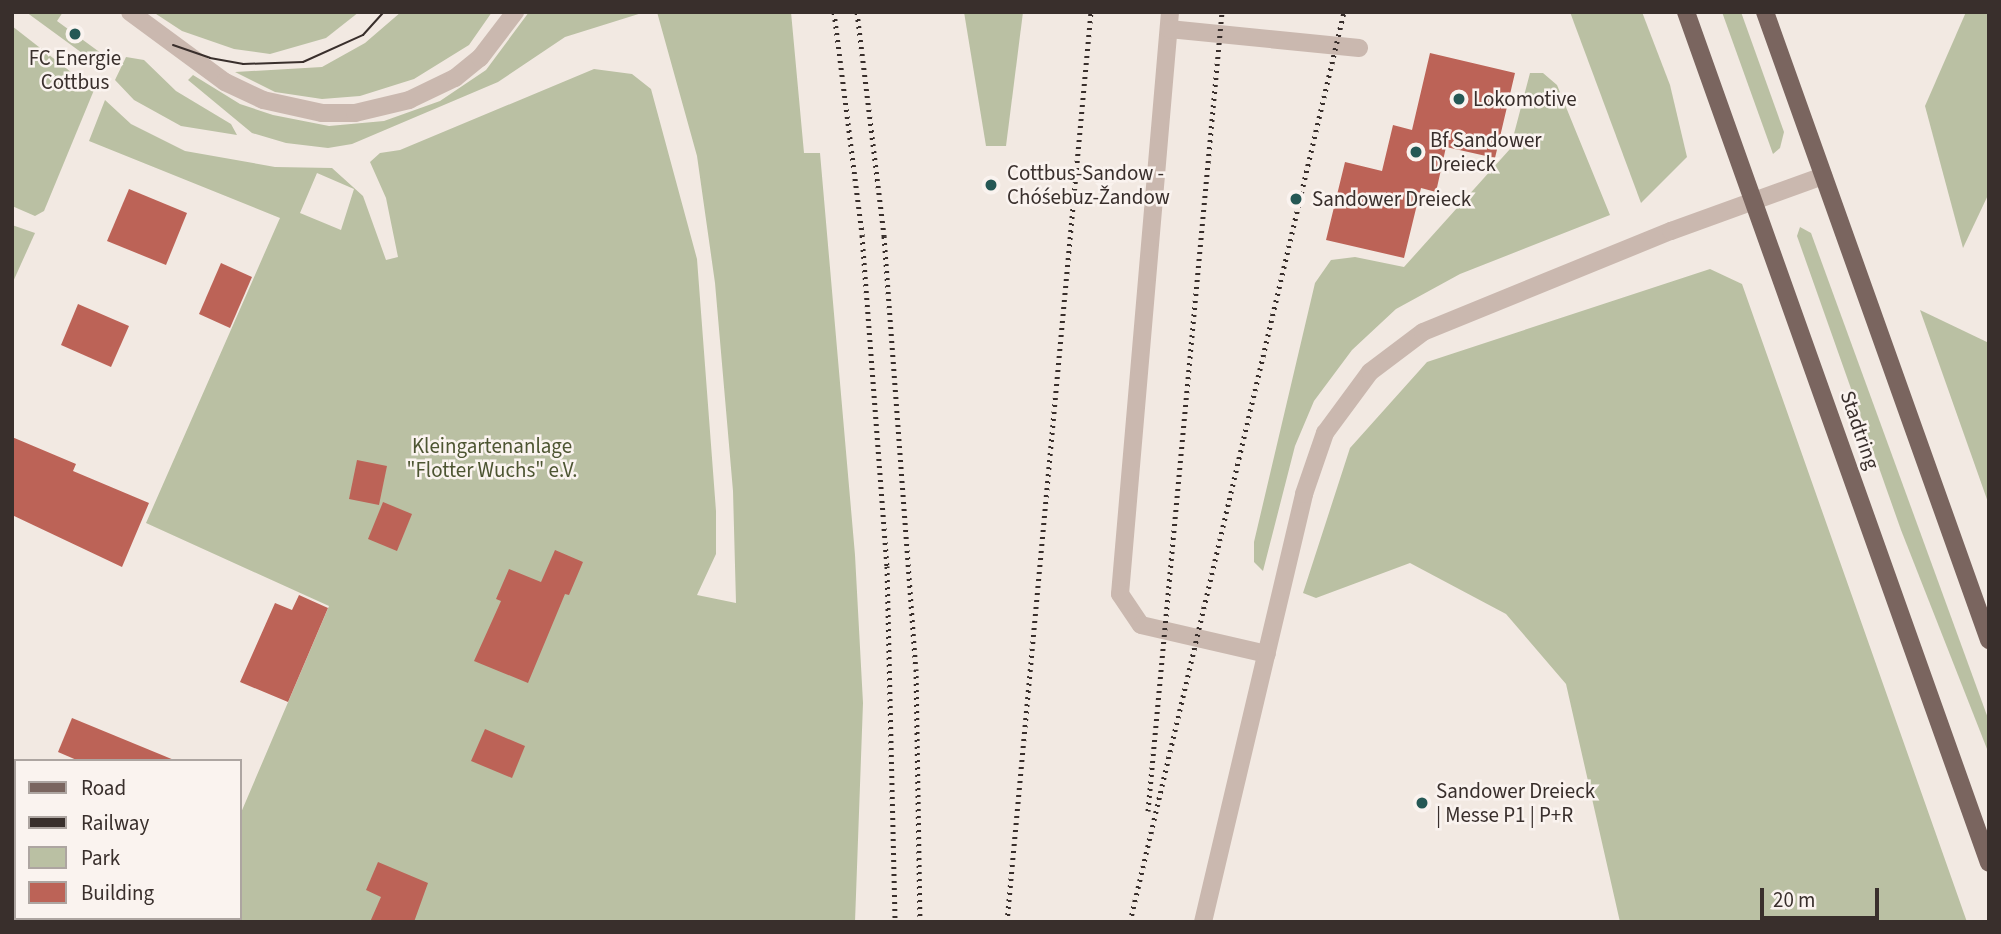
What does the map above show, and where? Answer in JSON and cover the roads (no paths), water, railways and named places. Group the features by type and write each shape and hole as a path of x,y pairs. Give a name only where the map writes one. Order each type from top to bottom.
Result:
{"main road":[{"name":"Stadtring","path":"1686,12 1989,863"},
{"path":"1765,12 1989,640"}],"lane":[{"path":"130,12 225,82 263,100 321,113 355,113 409,100 455,78 480,58 514,12"},
{"path":"1267,654 1141,625 1120,594 1170,21 1359,48"},
{"path":"1203,922 1304,494 1325,433 1370,372 1423,332 1671,231 1823,176"}],"tram line":[{"path":"173,45 210,58 243,64 303,62 363,35 384,12"}],"railway":[{"path":"834,12 862,235 887,566 895,922"},
{"path":"857,12 884,236 916,669 920,922"},
{"path":"1007,922 1091,12"},
{"path":"1148,811 1222,12"},
{"path":"1130,922 1344,12"}],"place":[{"name":"FC Energie Cottbus","path":"75,34"},
{"name":"Lokomotive","path":"1459,99"},
{"name":"Bf Sandower Dreieck","path":"1416,152"},
{"name":"Cottbus-Sandow - Chóśebuz-Žandow","path":"991,185"},
{"name":"Sandower Dreieck","path":"1296,199"},
{"name":"Sandower Dreieck | Messe P1 | P+R","path":"1422,803"}],"park label":[{"name":"Kleingartenanlage \"Flotter Wuchs\" e.V.","path":"492,458"}]}
